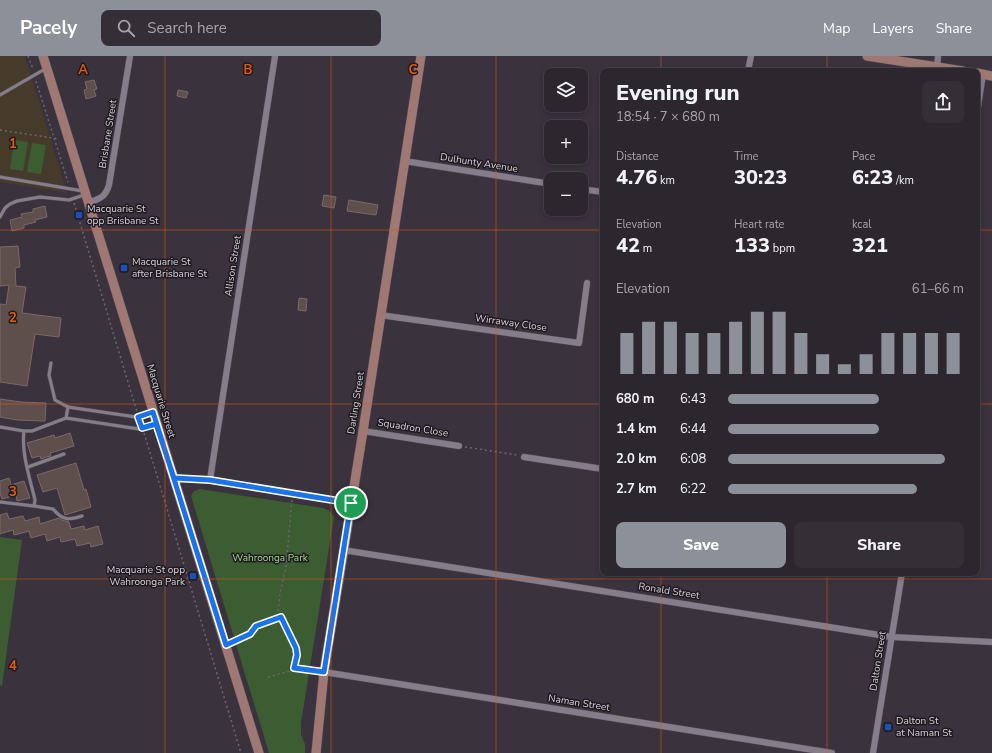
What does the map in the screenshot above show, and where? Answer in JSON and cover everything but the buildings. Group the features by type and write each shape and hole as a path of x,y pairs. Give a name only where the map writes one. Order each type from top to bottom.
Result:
{"street":[{"name":"Macquarie Street","path":"43,56 259,753"},
{"name":"Brisbane Street","path":"86,196 102,198 107,193 130,56"},
{"name":"Allison Street","path":"210,480 275,56"},
{"name":"Darling Street","path":"316,753 324,672 421,56"},
{"path":"748,68 750,56"},
{"path":"867,56 944,68"},
{"path":"937,67 938,56"},
{"path":"980,97 984,75"},
{"name":"Dulhunty Avenue","path":"404,161 544,183"},
{"path":"588,190 600,192"},
{"name":"Wirraway Close","path":"380,314 579,343 587,283"},
{"name":"Squadron Close","path":"363,431 459,446"},
{"path":"524,456 600,469"},
{"path":"174,478 210,480 351,503"},
{"name":"Ronald Street","path":"343,550 892,637 992,642"},
{"name":"Dalton Street","path":"874,753 902,576"},
{"name":"Naman Street","path":"324,672 832,753"}],"lane":[{"path":"0,95 47,68"},
{"path":"0,177 70,189 86,196"},
{"path":"0,217 5,208 17,201 40,197 69,200 86,196"},
{"path":"51,363 49,375 55,400 68,407 136,417 153,412"},
{"path":"66,418 68,407"},
{"path":"0,427 32,431 66,418 139,429 156,424"},
{"path":"24,431 24,451 35,500 34,506"},
{"path":"28,467 64,454"},
{"path":"0,502 53,509 59,516 71,520 82,516"}],"path":[{"path":"28,56 70,189"},
{"path":"0,130 69,140"},
{"path":"73,199 138,417"},
{"path":"142,428 241,753"},
{"path":"459,446 524,456"},
{"path":"293,494 286,566 280,593 278,612 296,648 297,655 294,668"},
{"path":"226,645 250,634 256,626 281,617"},
{"path":"268,677 290,671 294,668 324,672"}],"shaded area":[{"path":"0,56 25,56 67,193 0,182"}],"green space":[{"path":"14,140 28,142 23,171 10,169"},
{"path":"32,143 46,145 41,174 27,172"},
{"name":"Wahroonga Park","path":"200,489 323,508 330,511 334,517 301,723 301,735 305,744 305,753 269,753 191,496 194,491"},
{"path":"0,537 22,540 2,686 0,685"}],"place":[{"name":"Macquarie St opp Brisbane St","path":"79,215"},
{"name":"Macquarie St after Brisbane St","path":"124,268"},
{"name":"Macquarie St opp Wahroonga Park","path":"193,576"},
{"name":"Dalton St at Naman St","path":"888,727"}],"route":[{"path":"351,503 210,480 174,478 156,424 142,428 138,417 153,412 174,478 226,645 250,634 256,626 281,617 296,648 297,655 294,668 324,672 351,503"}]}
